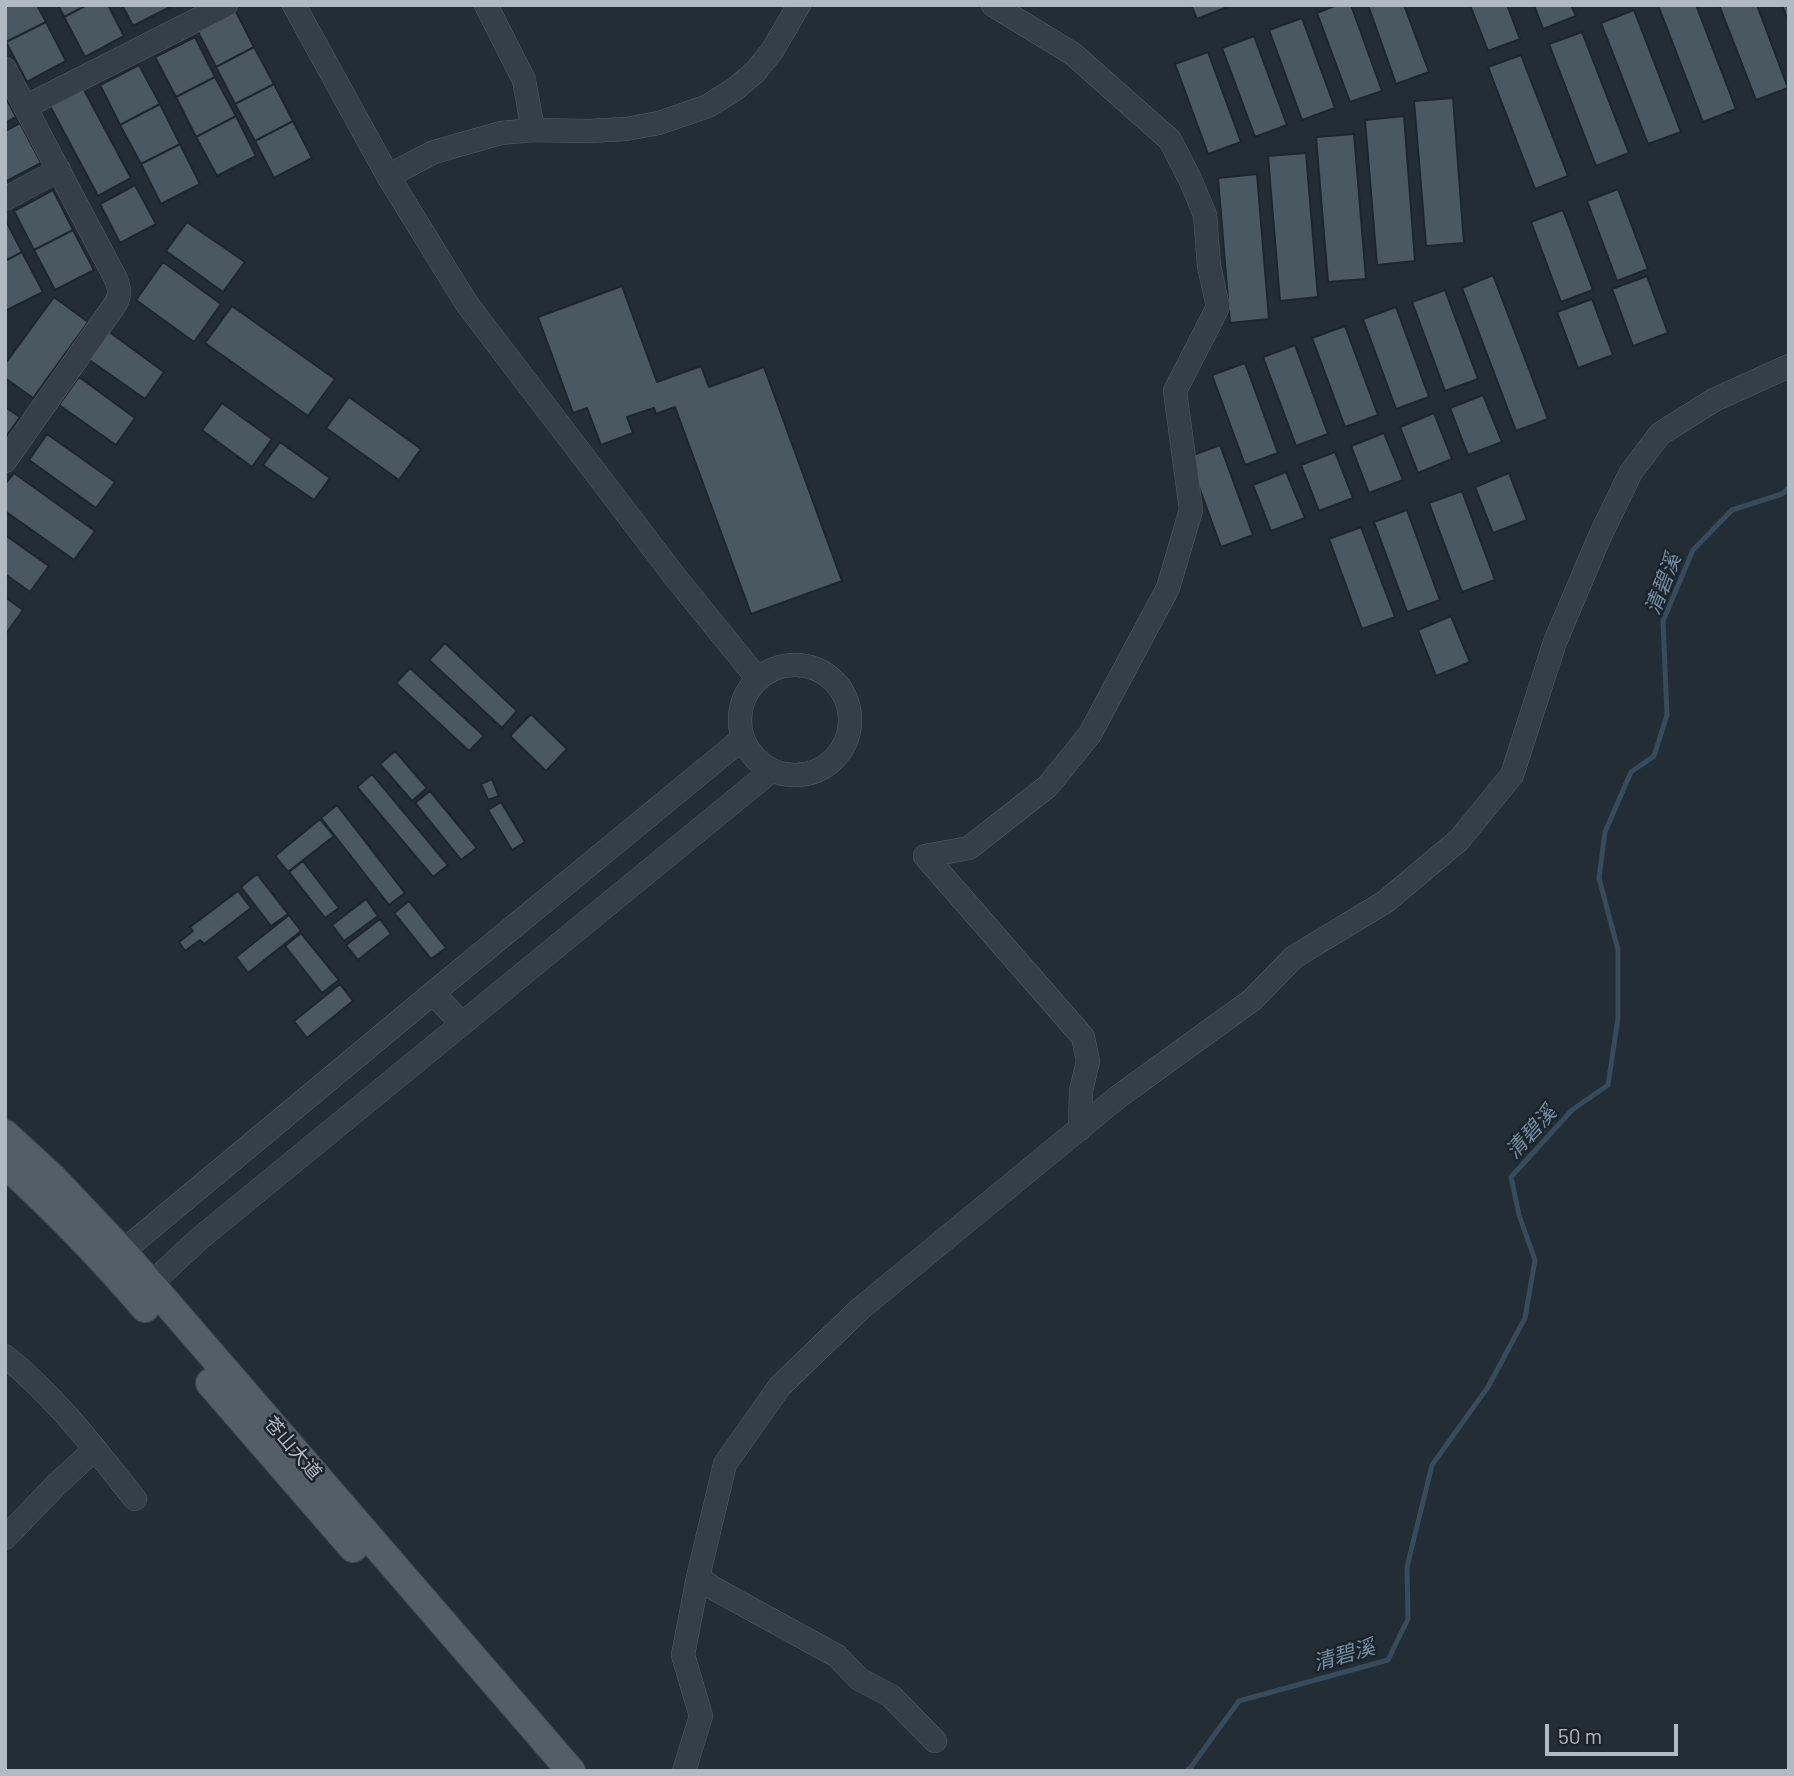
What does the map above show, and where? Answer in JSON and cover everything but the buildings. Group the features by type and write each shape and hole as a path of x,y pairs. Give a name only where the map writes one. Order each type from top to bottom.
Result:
{"main road":[{"name":"苍山大道","path":"5,1134 53,1178 114,1258 277,1445 570,1771"},
{"name":"苍山大道","path":"5,1164 114,1258"},
{"name":"苍山大道","path":"277,1445 545,1771"}],"street":[{"path":"25,107 226,5"},
{"path":"295,5 388,176 467,304 676,578 758,679"},
{"path":"486,5 524,80 533,130"},
{"path":"388,176 434,152 501,133 626,129 659,123 708,106 755,72 772,51 799,5"},
{"path":"993,5 1073,54 1170,140 1191,179 1205,215 1209,266 1218,307 1175,391 1191,510 1168,588 1090,734 1048,786 969,848 925,856 1083,1037 1088,1061 1081,1091 1080,1129"},
{"path":"5,69 120,291 120,298 5,461"},
{"path":"5,199 59,170"},
{"path":"684,1771 701,1716 683,1655 698,1577 725,1464 780,1386 860,1309 1118,1097 1252,1000 1294,957 1385,902 1458,840 1512,775 1555,642 1600,536 1631,472 1660,434 1714,400 1789,366"},
{"path":"801,665 823,672 841,688 850,709 850,729 843,749 829,764 811,774 790,776 771,771 753,758 742,739 739,717 745,696 758,679 778,667 801,665"},
{"path":"114,1258 742,739"},
{"path":"143,1291 200,1239 771,771"},
{"path":"433,993 461,1024"},
{"path":"5,1356 30,1376 135,1499"},
{"path":"5,1538 94,1449"},
{"path":"698,1577 836,1656 859,1679 891,1696 935,1741"}],"waterway":[{"name":"清碧溪","path":"1186,1771 1239,1701 1388,1660 1408,1619 1407,1567 1432,1465 1488,1387 1525,1318 1535,1260 1519,1215 1511,1177 1572,1110 1608,1085 1618,1018 1618,950 1599,878 1605,832 1631,772 1654,756 1667,715 1663,621 1693,550 1732,510 1782,494 1789,488"}]}
